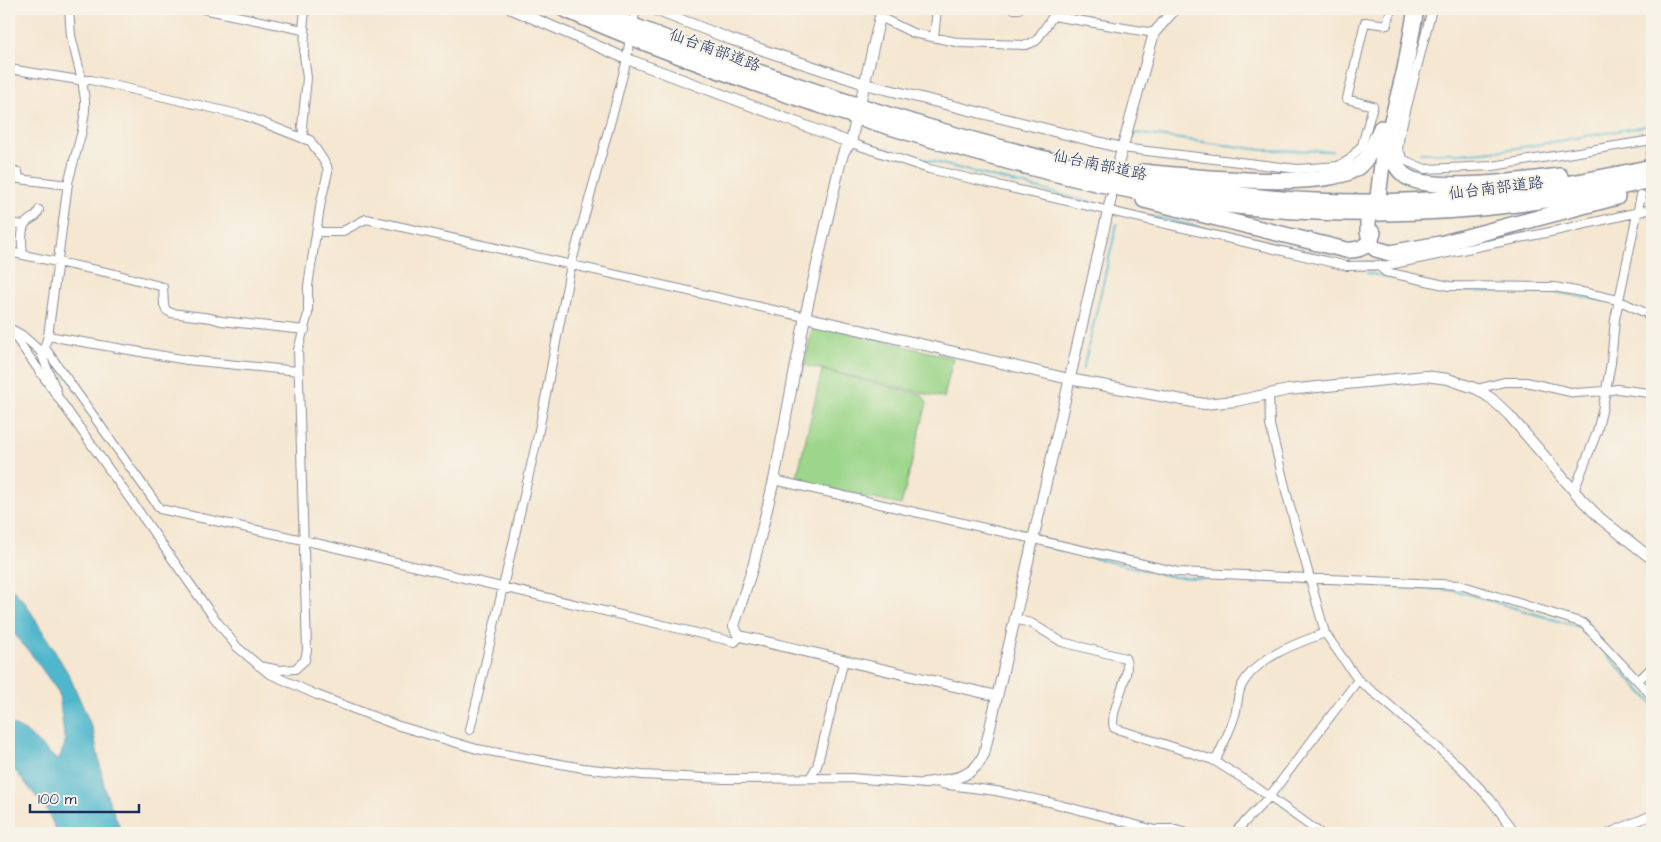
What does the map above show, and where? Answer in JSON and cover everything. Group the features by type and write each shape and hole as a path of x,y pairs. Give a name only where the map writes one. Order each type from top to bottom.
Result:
{"highway":[{"name":"仙台南部道路","path":"564,9 748,81 836,111 1012,163 1091,182 1176,198 1224,205 1366,214 1411,214 1494,208 1588,194 1652,180"},
{"name":"仙台南部道路","path":"591,9 766,75 849,103 1001,148 1095,171 1225,194 1324,201 1414,201 1500,194 1562,186 1651,164"},
{"path":"1375,196 1406,9"},
{"path":"1001,148 1171,175 1309,180 1345,175 1358,168 1367,159 1385,129 1405,69 1416,9"},
{"path":"1385,129 1391,158 1405,176 1430,183 1499,183 1651,164"},
{"path":"1091,182 1156,204 1329,247 1354,251 1363,248 1370,241 1372,221"},
{"path":"1370,241 1376,249 1382,252 1410,251 1647,191"}],"street":[{"path":"59,399 43,351 48,336 68,186 84,123 85,100 72,42 69,9"},
{"path":"203,9 303,30"},
{"path":"258,667 262,666 280,670 296,669 305,660 307,650 298,350 308,314 308,286 321,201 328,172 327,166 310,140 304,137 302,126 307,83 304,55 305,30 303,30 306,9"},
{"path":"512,9 627,59 851,143 929,169 1347,266 1409,261 1652,209"},
{"path":"634,19 636,9"},
{"path":"653,9 730,39 865,84 1122,148 1298,169 1338,166 1354,155 1362,145 1373,106 1348,99 1365,22 1387,25 1391,9"},
{"path":"934,37 937,9"},
{"path":"1014,9 1019,9"},
{"path":"1118,164 1154,33 1175,9"},
{"path":"1432,9 1400,134 1398,150 1404,160 1425,169 1493,166 1652,140"},
{"path":"861,100 879,13 913,33 961,43 1026,45 1036,41 1053,16 1154,33"},
{"path":"470,730 538,435 571,265 627,59 629,43"},
{"path":"9,69 91,80 246,116 310,140"},
{"path":"855,123 851,143 844,151 840,164 805,317 774,480 754,563 734,626 740,636 997,696"},
{"path":"1651,164 1652,147"},
{"path":"18,172 19,179 68,186"},
{"path":"1574,490 1597,432 1606,391 1618,300 1637,213 1647,191"},
{"path":"924,783 961,777 973,771 980,764 984,754 1017,620 1033,538 1111,198"},
{"path":"23,255 24,225 36,216 39,210"},
{"path":"317,232 341,232 366,219 1069,378 1204,404 1288,390 1425,376 1448,379 1477,389 1492,399 1510,415 1581,499 1601,519 1652,559"},
{"path":"9,223 24,225"},
{"path":"9,252 115,274 163,287 164,305 166,310 171,313 221,321 305,330"},
{"path":"1377,265 1386,272 1449,286 1554,288 1618,300 1652,316"},
{"path":"9,328 43,351 160,509 303,540 734,642 740,636"},
{"path":"9,328 212,616 237,647 258,667 289,684 396,725 436,738 495,752 583,768 642,775 724,779 851,778 954,785 1049,802 1166,833"},
{"path":"48,336 187,360 298,371"},
{"path":"1477,389 1504,382 1526,382 1575,393 1606,391 1617,388 1649,393 1652,396"},
{"path":"1269,394 1270,425 1325,633 1358,680 1461,768 1490,799 1516,833"},
{"path":"774,480 1178,572 1311,582 1460,585 1583,623 1652,696"},
{"path":"1017,620 1031,623 1062,642 1125,658 1128,665 1114,714 1112,723 1114,728 1213,760 1320,833"},
{"path":"1213,760 1217,758 1235,715 1242,686 1247,677 1260,665 1290,645 1325,633"},
{"path":"810,778 817,766 844,660"},
{"path":"1638,680 1652,667"},
{"path":"1234,833 1269,797 1358,680"},
{"path":"1609,833 1652,815"},
{"path":"1157,830 1172,829 1187,833"}],"green space":[{"path":"814,324 953,358 944,398 804,365"},
{"path":"822,370 922,395 927,403 901,505 796,481"}],"water":[{"path":"9,585 26,604 69,675 93,730 105,791 122,833 57,833 48,811 9,763 9,723 25,731 58,761 65,744 59,693 32,655 9,628"}],"waterway":[{"path":"1420,153 1471,153 1505,150 1652,125"},
{"path":"1133,138 1135,133 1263,150 1332,151"},
{"path":"862,139 888,150 1094,203"},
{"path":"1136,213 1331,257"},
{"path":"1083,369 1117,224"},
{"path":"1367,273 1454,291 1553,292 1604,301"},
{"path":"1643,316 1652,321"},
{"path":"1042,546 1174,577 1309,583"},
{"path":"1313,583 1454,590 1582,628 1652,703"}]}
